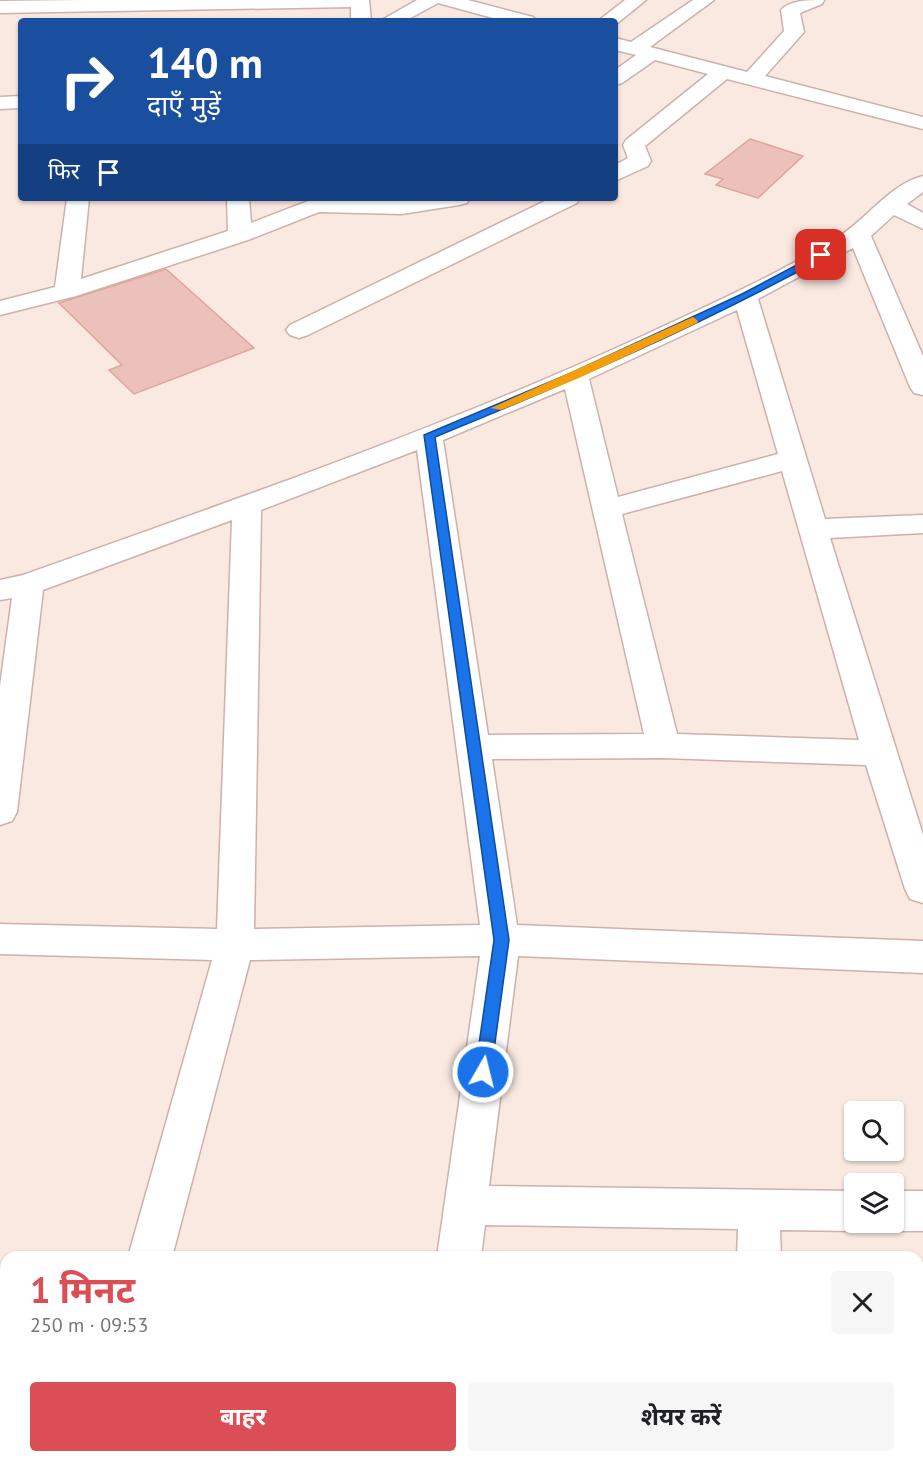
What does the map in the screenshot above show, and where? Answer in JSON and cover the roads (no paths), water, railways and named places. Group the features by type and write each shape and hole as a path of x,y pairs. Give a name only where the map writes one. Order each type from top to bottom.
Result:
{"street":[{"path":"396,18 431,0"},
{"path":"446,0 515,18"},
{"path":"612,18 637,0"},
{"path":"618,74 633,49 705,0"},
{"path":"751,80 794,32 790,10 815,0"},
{"path":"0,7 100,13 227,12 360,1 361,18"},
{"path":"633,49 923,123"},
{"path":"618,172 640,161 634,145 723,72"},
{"path":"0,103 18,102"},
{"path":"0,812 15,587 247,505 575,376 745,296 859,234 903,193 923,183"},
{"path":"67,291 78,201"},
{"path":"238,201 240,235"},
{"path":"0,308 67,291 240,235 316,205 424,201"},
{"path":"299,330 562,201"},
{"path":"891,204 923,222"},
{"path":"859,234 923,387"},
{"path":"745,296 879,753 923,888"},
{"path":"575,376 663,746"},
{"path":"429,435 501,940 460,1251"},
{"path":"606,509 793,459"},
{"path":"152,1251 235,945 247,505"},
{"path":"812,529 923,524"},
{"path":"475,747 663,746 879,753"},
{"path":"0,939 235,945 501,940 923,957"},
{"path":"465,1205 844,1210"},
{"path":"759,1210 759,1251"},
{"path":"904,1211 923,1211"}]}
